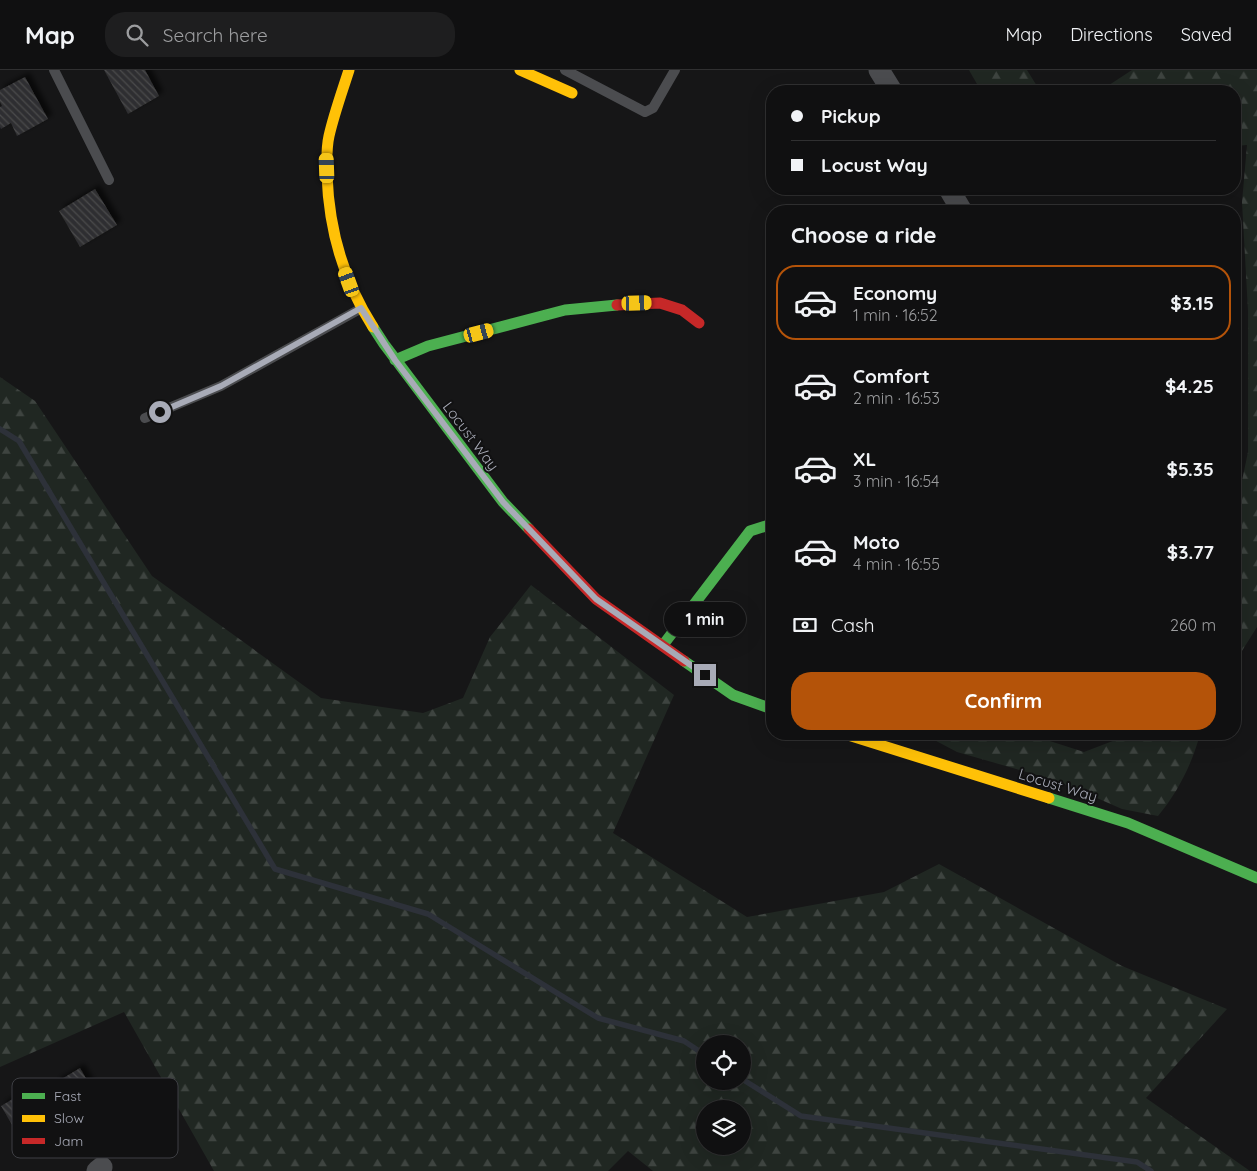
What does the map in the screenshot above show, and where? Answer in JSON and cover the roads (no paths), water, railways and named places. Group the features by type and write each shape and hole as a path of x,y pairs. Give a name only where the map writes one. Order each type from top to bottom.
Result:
{"main road":[{"name":"Locust Way","path":"349,70 326,152 328,201 332,230 349,282 361,308 395,360 503,502 596,599 733,695 766,707"},
{"path":"520,70 572,93"},
{"path":"395,360 428,346 565,310 660,303 682,310 699,323"},
{"path":"663,645 750,531 766,526"},
{"name":"Locust Way","path":"863,740 1128,823 1257,878"}],"street":[{"path":"879,70 888,85"}],"lane":[{"path":"54,70 109,180"},
{"path":"564,70 646,112 654,108 675,70"},
{"path":"145,418 221,386 361,308"}],"waterway":[{"path":"0,429 19,441 275,869 428,914 598,1018 684,1041 696,1049"},
{"path":"751,1085 801,1116 1137,1162 1151,1171"}]}
